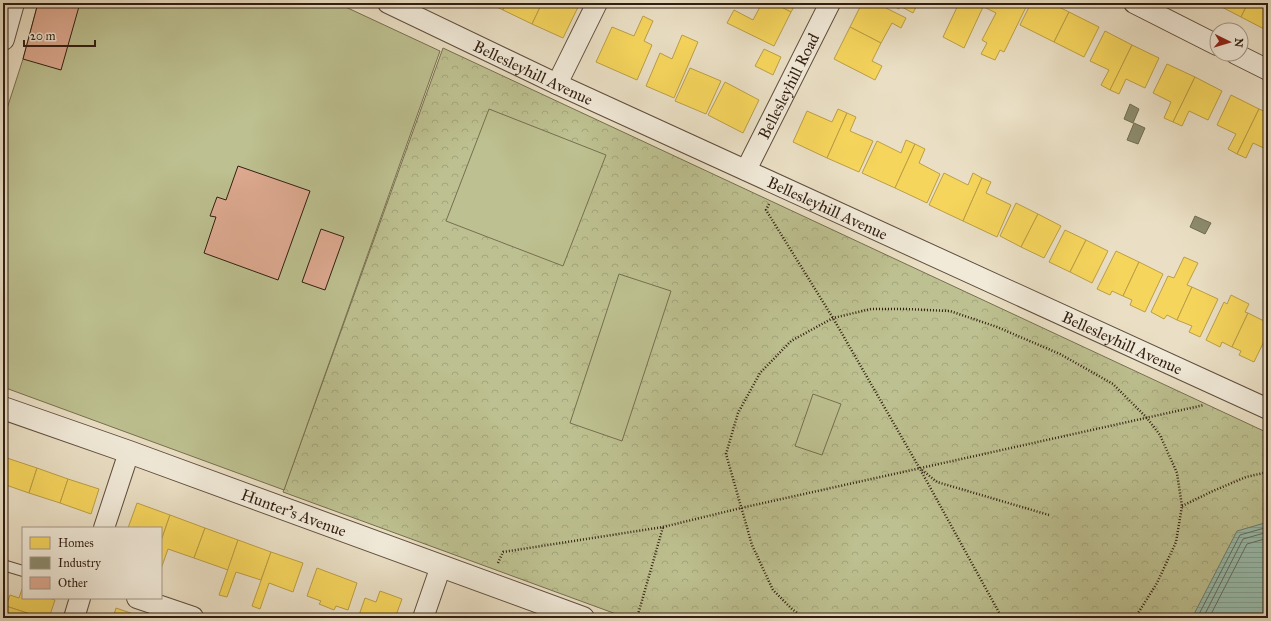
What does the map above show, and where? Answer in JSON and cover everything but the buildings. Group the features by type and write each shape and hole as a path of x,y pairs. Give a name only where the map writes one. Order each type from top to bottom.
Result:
{"street":[{"path":"3,39 13,3"},
{"name":"Bellesleyhill Avenue","path":"388,3 557,84 1268,409"},
{"path":"557,84 597,3"},
{"name":"Bellesleyhill Road","path":"746,170 830,3"},
{"path":"1134,3 1209,41"},
{"path":"1249,60 1268,70"},
{"name":"Hunter's Avenue","path":"3,408 129,452 583,618"},
{"path":"104,527 129,452"},
{"path":"423,618 441,566"},
{"path":"74,618 80,599"},
{"path":"140,599 193,617"}],"lane":[{"path":"3,565 22,571"}],"path":[{"path":"779,185 766,210 833,318 920,468 1002,618"},
{"path":"804,618 772,590 752,545 726,454 738,413 760,373 791,341 833,318 871,309 950,311 997,327 1060,354 1113,384 1147,418 1160,435 1177,473 1182,506 1176,542 1157,583 1135,618"},
{"path":"503,552 663,528 741,508 1207,404"},
{"path":"920,468 937,482 1049,515"},
{"path":"1182,506 1246,477 1268,472"},
{"path":"638,618 663,528"}],"green space":[{"path":"38,3 337,3 440,51 284,490 3,387 3,121 23,59"},
{"path":"443,48 1268,433 1268,618 627,618 283,492"},
{"path":"489,109 606,155 563,266 446,221"},
{"path":"619,274 671,291 622,441 570,423"},
{"path":"813,394 841,404 822,455 795,446"}],"water":[{"path":"1268,522 1268,618 1192,618 1237,531"}]}
